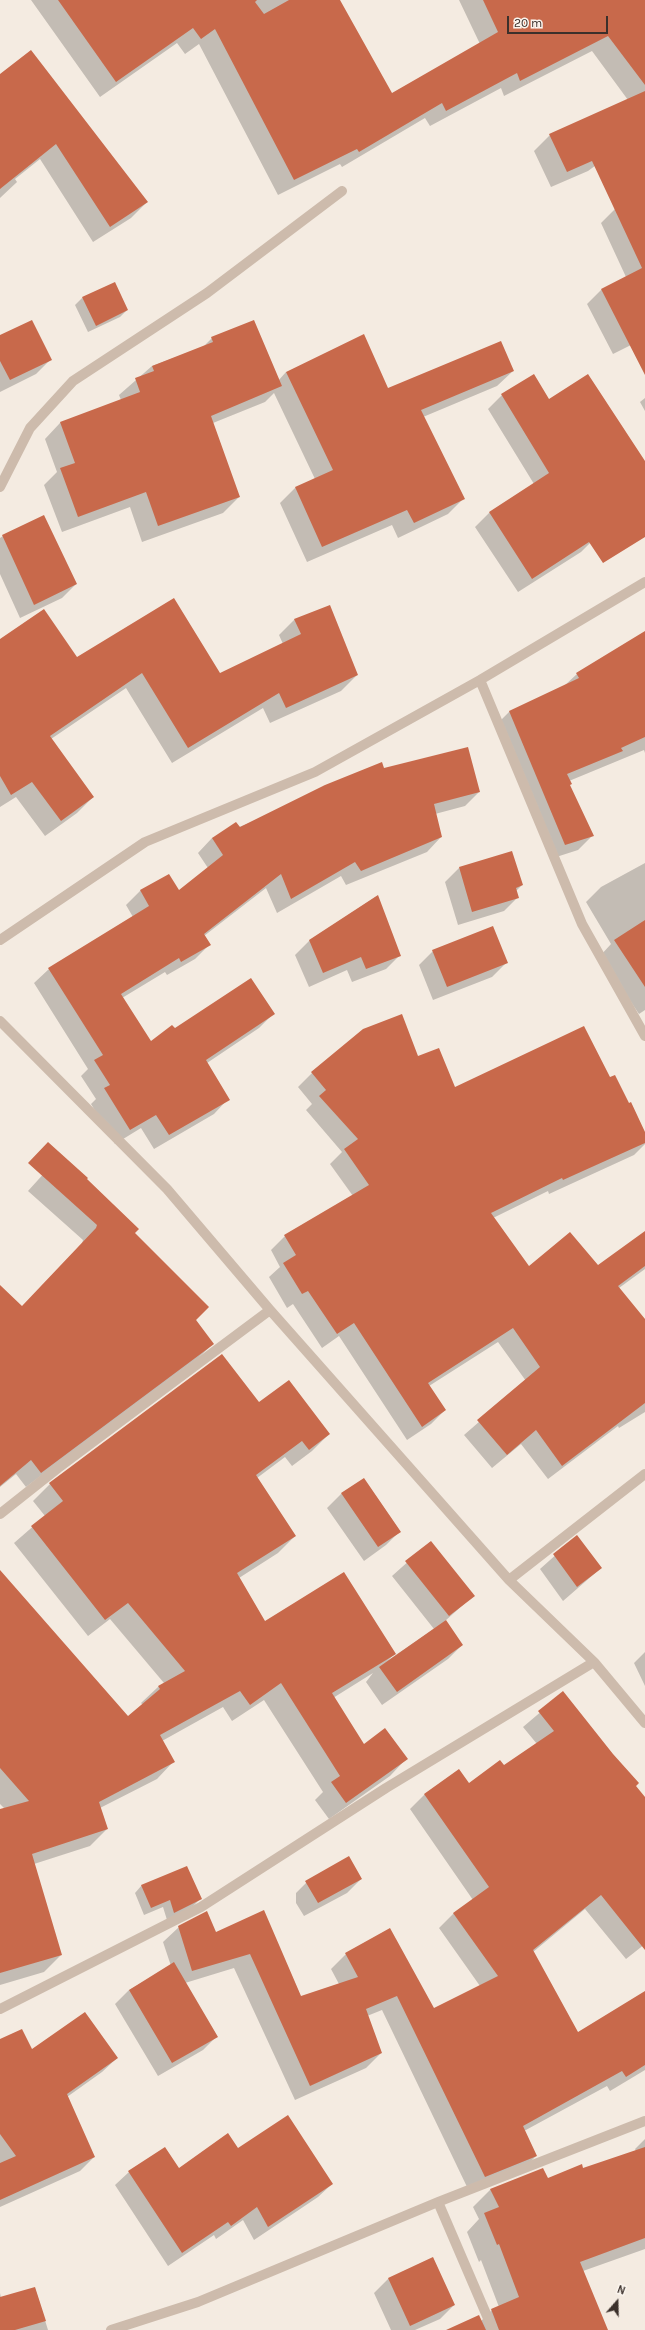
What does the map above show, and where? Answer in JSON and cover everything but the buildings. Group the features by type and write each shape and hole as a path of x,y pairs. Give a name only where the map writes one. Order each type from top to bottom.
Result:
{"street":[{"path":"0,487 30,428 73,381 207,293 342,191"},
{"path":"0,940 145,842 315,772 480,680 645,582"},
{"path":"480,680 582,924 645,1036"},
{"path":"0,1021 167,1189 270,1310 509,1580 594,1662 645,1723"},
{"path":"0,1514 58,1468 270,1310"},
{"path":"509,1580 645,1474"},
{"path":"0,2009 201,1907 386,1788 594,1662"},
{"path":"111,2330 198,2302 438,2202 645,2121"},
{"path":"438,2202 493,2330"}]}
